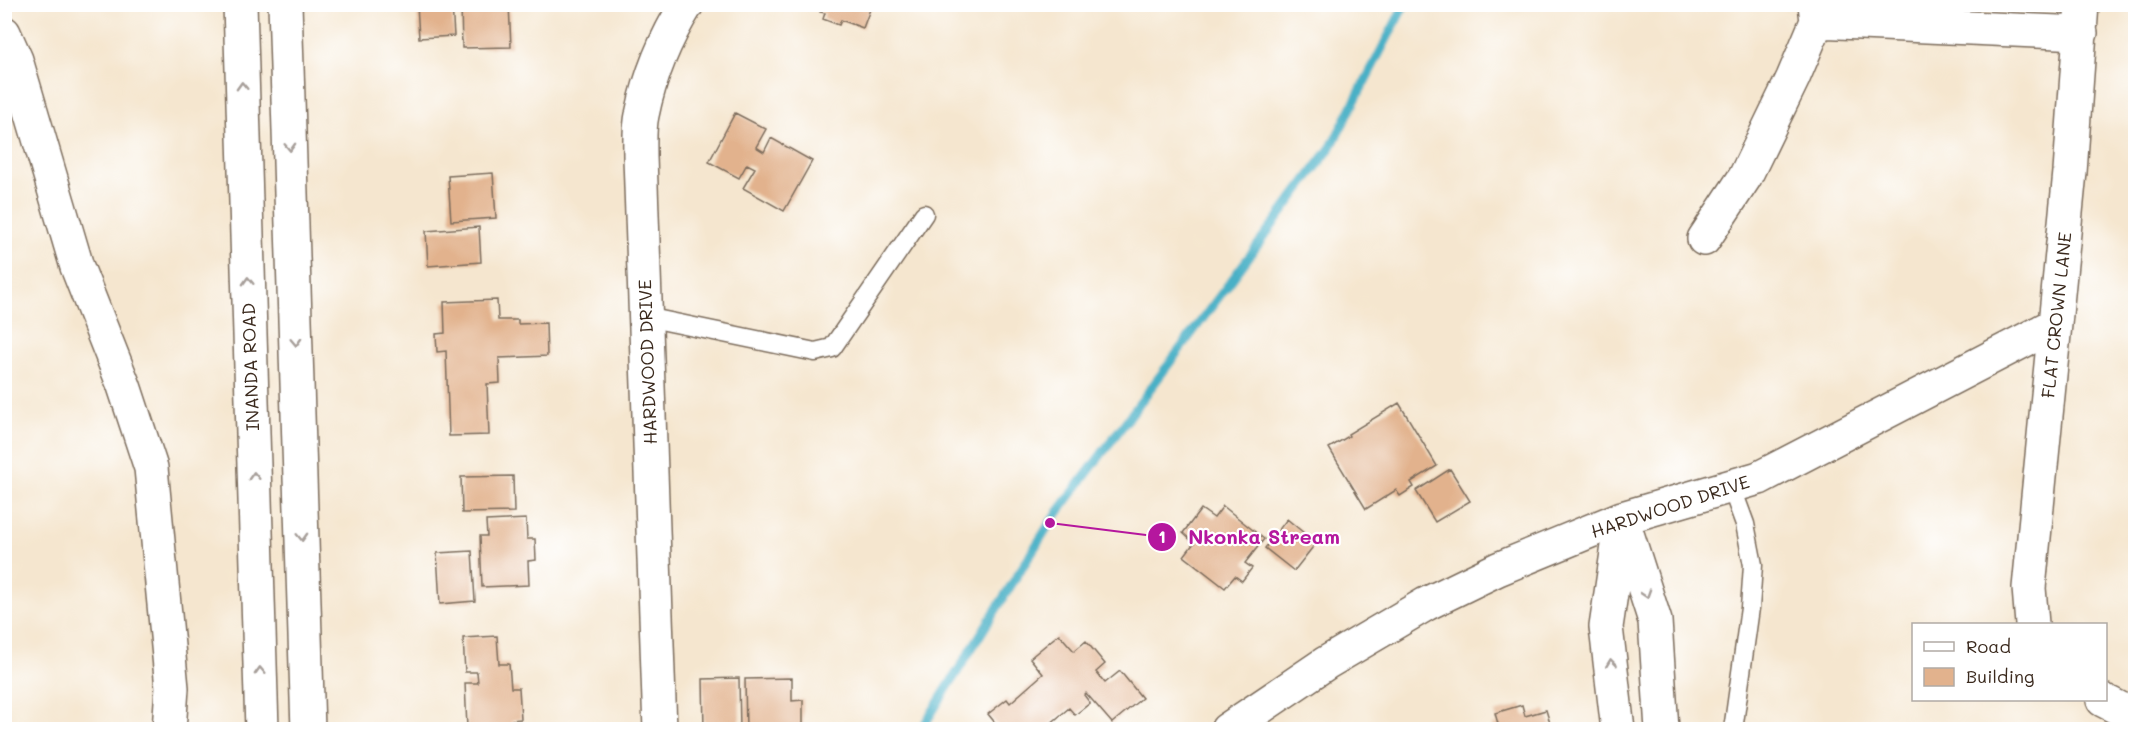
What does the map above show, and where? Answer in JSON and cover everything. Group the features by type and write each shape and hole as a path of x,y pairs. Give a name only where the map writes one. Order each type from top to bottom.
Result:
{"street":[{"name":"INANDA ROAD","path":"240,4 262,729"},
{"path":"285,4 308,729"},
{"name":"HARDWOOD DRIVE","path":"660,729 640,157 641,117 653,72 670,32 687,4"},
{"path":"1704,239 1745,177 1793,78 1816,13 2082,19"},
{"name":"FLAT CROWN LANE","path":"2032,623 2029,588 2070,172 2082,19"},
{"path":"4,33 16,60 77,267 124,386 151,468 172,687 169,729"},
{"name":"HARDWOOD DRIVE","path":"1227,729 1326,663 1426,604 1497,568 1622,518 1759,478 2054,325"},
{"path":"1618,729 1606,627 1622,518"},
{"path":"1622,518 1655,621 1662,729"},
{"path":"2107,701 2136,717"}],"lane":[{"path":"646,318 815,352 832,348 924,214"},
{"path":"1731,486 1745,524 1753,565 1750,608 1733,729"}],"building":[{"path":"417,4 452,4 454,36 419,38"},
{"path":"461,4 509,4 511,47 462,48"},
{"path":"823,4 872,4 863,28 841,20 839,25 823,19 825,13 820,12"},
{"path":"735,113 766,129 756,147 764,152 771,138 812,161 784,211 743,188 755,168 747,164 739,178 709,162"},
{"path":"493,173 496,218 451,221 448,176"},
{"path":"479,227 481,262 428,266 426,231"},
{"path":"497,300 498,320 518,320 518,324 546,323 547,356 499,358 500,383 487,384 489,435 449,436 446,351 437,352 436,334 445,333 444,302"},
{"path":"1399,403 1437,466 1411,482 1414,487 1400,496 1396,490 1366,509 1329,448"},
{"path":"1450,469 1470,501 1435,522 1416,491"},
{"path":"513,476 514,512 462,513 461,477"},
{"path":"1223,506 1264,539 1245,563 1252,568 1242,581 1235,576 1225,588 1184,556 1194,543 1183,533 1201,509 1214,518"},
{"path":"526,519 527,539 535,539 536,560 528,561 529,585 482,587 480,536 487,536 486,521"},
{"path":"1287,519 1316,543 1294,571 1265,548"},
{"path":"472,551 475,601 440,604 437,553"},
{"path":"1059,634 1074,651 1086,641 1105,664 1096,672 1105,683 1120,671 1142,698 1112,723 1086,693 1084,695 1090,703 1075,715 1069,708 1043,730 1001,730 988,714 1007,699 1010,703 1043,674 1030,658"},
{"path":"497,636 499,664 509,664 511,688 519,688 521,719 512,720 512,726 467,728 465,683 478,683 477,672 465,672 463,638"},
{"path":"739,678 740,730 704,730 703,679"},
{"path":"792,678 792,701 803,700 803,729 746,730 745,679"},
{"path":"1522,705 1525,716 1546,710 1552,730 1493,730 1492,725 1498,724 1495,713"}],"waterway":[{"path":"921,730 1050,523 1331,147 1405,4"}],"place":[{"name":"Nkonka Stream","path":"1050,523"}]}
